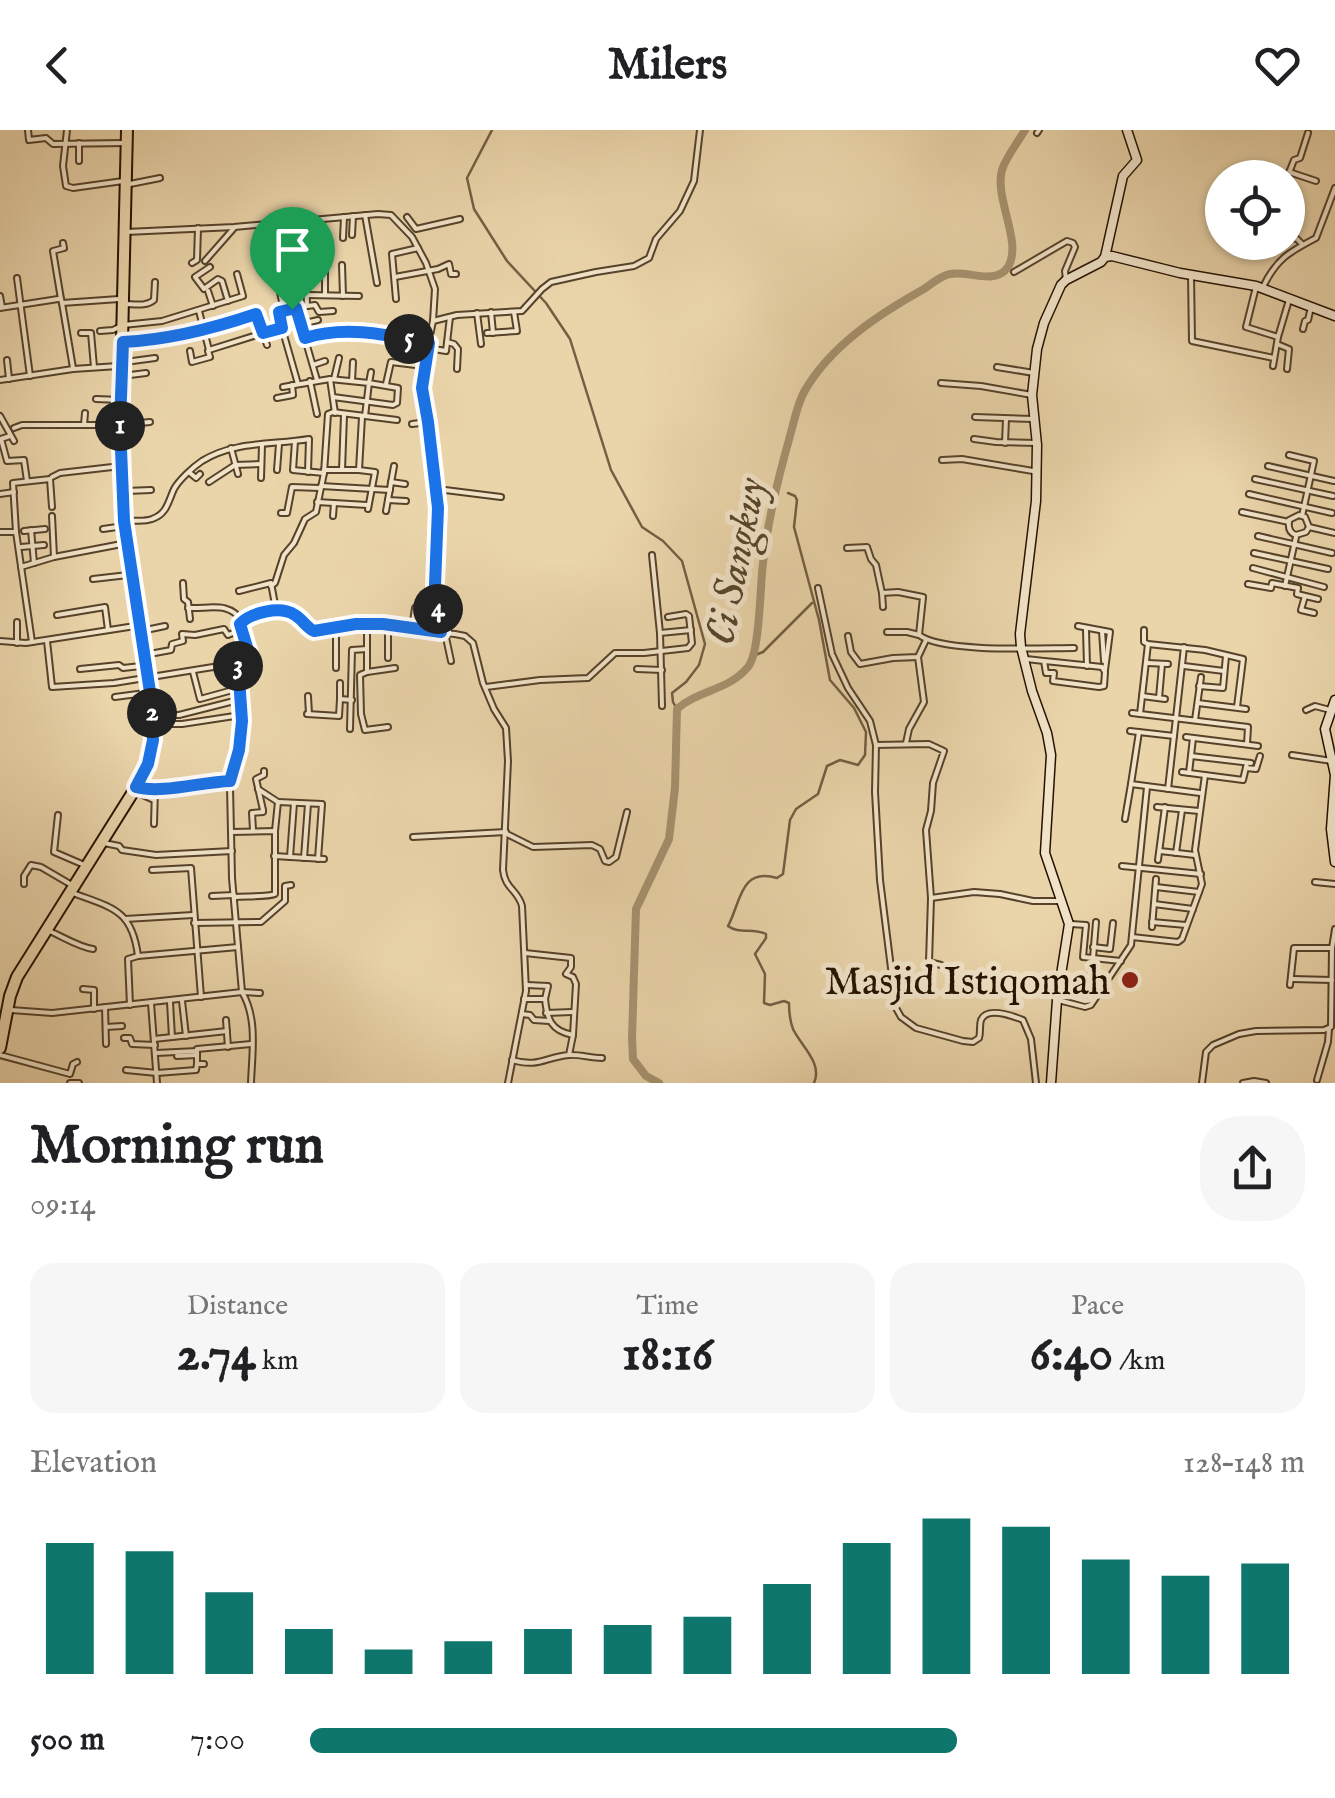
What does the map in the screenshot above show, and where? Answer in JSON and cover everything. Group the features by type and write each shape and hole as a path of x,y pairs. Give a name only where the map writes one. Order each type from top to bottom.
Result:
{"main road":[{"path":"0,1052 2,1027 17,976 135,789 152,752 150,692 122,491 120,400 127,130"}],"street":[{"path":"28,130 29,140 48,138 50,144 127,143"},
{"path":"67,130 63,166 66,186 160,178"},
{"path":"433,321 522,310 555,281 634,266 649,258 656,239 676,216 694,181 700,130"},
{"path":"1051,1083 1069,924 1045,853 1051,756 1047,733 1020,648 1038,472 1032,395 1037,348 1061,286 1105,257 1123,176 1137,160 1127,130"},
{"path":"1294,160 1300,158 1308,132"},
{"path":"78,144 79,160"},
{"path":"1305,179 1316,181"},
{"path":"1305,243 1316,238 1335,188"},
{"path":"365,215 377,283"},
{"path":"125,232 392,215 412,237 435,292 422,388 438,514 435,585 451,661"},
{"path":"352,235 353,216"},
{"path":"343,238 344,217"},
{"path":"407,218 416,228 460,218"},
{"path":"271,224 270,246 286,249 294,309 317,380"},
{"path":"204,261 234,227"},
{"path":"192,263 196,260 198,228"},
{"path":"1014,272 1061,243 1071,242 1075,246 1065,270 1066,280"},
{"path":"64,243 64,248 54,251 73,369"},
{"path":"305,243 307,306"},
{"path":"396,299 392,253 418,248"},
{"path":"1105,257 1117,256 1259,288 1335,316"},
{"path":"1278,337 1246,326 1259,288 1280,260"},
{"path":"325,264 325,296"},
{"path":"395,277 448,264 451,274 456,274"},
{"path":"210,266 196,278 204,289 218,279 222,281 228,301"},
{"path":"342,266 342,296"},
{"path":"237,274 246,305"},
{"path":"1191,274 1192,341 1274,358"},
{"path":"17,278 30,376"},
{"path":"0,296 1,307 61,301 144,305 154,300 155,282"},
{"path":"278,283 284,311"},
{"path":"208,291 212,306"},
{"path":"307,295 359,296"},
{"path":"100,331 162,321 243,296"},
{"path":"1273,366 1289,300"},
{"path":"277,398 293,395 295,385 278,313 315,305 318,312 334,311"},
{"path":"1303,328 1311,308"},
{"path":"190,351 192,362 210,358 199,310"},
{"path":"491,312 490,333 517,331 514,312"},
{"path":"477,313 481,344"},
{"path":"123,342 204,331 256,314 267,345"},
{"path":"305,338 352,331 390,335 445,352 450,317"},
{"path":"301,324 318,320"},
{"path":"208,350 282,328"},
{"path":"81,333 90,333 94,367"},
{"path":"244,339 248,350"},
{"path":"447,342 458,348 457,369"},
{"path":"1277,344 1289,349 1287,369"},
{"path":"226,345 228,353"},
{"path":"122,368 155,358"},
{"path":"336,413 332,379 339,358"},
{"path":"6,360 8,380"},
{"path":"313,365 326,361"},
{"path":"352,381 353,362"},
{"path":"385,385 391,362 424,366"},
{"path":"0,380 94,367 146,373"},
{"path":"997,368 1034,374"},
{"path":"360,470 371,372"},
{"path":"283,387 332,379 398,388 397,403 393,405 333,397"},
{"path":"310,381 317,414"},
{"path":"941,383 1032,395"},
{"path":"96,399 120,400"},
{"path":"84,426 85,413"},
{"path":"239,591 275,583 284,555 305,519 316,512 324,471 327,416 336,413 397,420"},
{"path":"342,470 344,415"},
{"path":"0,416 12,439 1,439 7,461 24,460 28,481"},
{"path":"70,416 70,425"},
{"path":"975,417 1034,418"},
{"path":"1005,443 1006,419"},
{"path":"14,428 22,424 150,422"},
{"path":"412,424 428,422"},
{"path":"974,439 1037,443"},
{"path":"103,529 160,515 175,488 190,472 202,461 231,448 310,440 308,472"},
{"path":"295,441 294,470 375,472 368,507 317,502"},
{"path":"277,470 279,444"},
{"path":"261,478 262,445"},
{"path":"231,448 238,474"},
{"path":"1289,455 1314,461 1302,516"},
{"path":"942,460 962,459 1038,472"},
{"path":"210,482 235,465 261,464"},
{"path":"32,642 13,483 121,466"},
{"path":"386,511 394,466"},
{"path":"1268,466 1334,481"},
{"path":"190,472 196,478 200,474"},
{"path":"50,478 52,507"},
{"path":"1255,479 1333,496"},
{"path":"391,482 404,484"},
{"path":"282,513 287,513 292,487 390,490"},
{"path":"436,489 502,497"},
{"path":"122,491 152,490"},
{"path":"0,494 14,492"},
{"path":"1249,494 1332,513"},
{"path":"388,500 406,501"},
{"path":"333,516 334,503"},
{"path":"350,514 351,504"},
{"path":"1242,512 1289,522"},
{"path":"52,516 54,557"},
{"path":"1294,516 1302,516 1308,521 1306,532 1290,532 1289,522 1294,516"},
{"path":"1309,527 1335,534"},
{"path":"34,564 27,531 45,529"},
{"path":"0,532 16,532"},
{"path":"1286,586 1296,535"},
{"path":"1258,536 1332,552"},
{"path":"21,567 127,543"},
{"path":"21,548 44,545"},
{"path":"848,548 867,546 876,565 884,608"},
{"path":"1254,553 1328,570"},
{"path":"652,555 662,651 662,706"},
{"path":"1252,568 1324,587"},
{"path":"93,579 133,574"},
{"path":"184,583 190,619"},
{"path":"271,584 276,611"},
{"path":"1248,584 1298,588 1297,594 1318,598"},
{"path":"818,588 832,654 870,721 876,745 880,880 896,1008 908,1025 968,1042 980,1038 981,1020 986,1014 1023,1020 1031,1039 1036,1083"},
{"path":"882,593 924,598 919,635"},
{"path":"1304,596 1302,610 1314,613"},
{"path":"57,615 108,606 108,630"},
{"path":"80,669 119,665 192,670 248,661 242,621 234,610 188,608"},
{"path":"412,628 415,608"},
{"path":"242,621 276,611 292,613 314,631 388,624 465,636 473,642 494,709 506,728 508,834 503,855 504,878 520,900 525,952 526,985 508,1083"},
{"path":"486,687 588,678 615,652 688,648 692,643 686,614 668,616"},
{"path":"17,622 17,643"},
{"path":"367,672 368,624"},
{"path":"388,624 388,658"},
{"path":"0,641 32,642 165,626"},
{"path":"1044,661 1046,673 1054,673 1054,681 1103,687 1110,632 1078,626"},
{"path":"336,627 336,668"},
{"path":"1086,628 1087,666"},
{"path":"46,640 52,687 124,681 170,650 172,644 183,641 182,634 194,636 224,629 228,635 241,630"},
{"path":"660,633 691,630"},
{"path":"1144,630 1144,642 1148,644 1184,647 1244,661 1238,708"},
{"path":"887,632 907,632 965,647 1074,648"},
{"path":"848,636 850,652 860,664 918,657"},
{"path":"906,743 924,702 918,657 926,640"},
{"path":"1140,714 1148,644"},
{"path":"1168,790 1184,647"},
{"path":"350,728 352,650 367,649"},
{"path":"1200,686 1223,688 1226,656"},
{"path":"1024,659 1104,669"},
{"path":"1142,696 1162,698 1165,664 1146,662"},
{"path":"238,664 243,714 230,781 231,832 242,992 250,1011 253,1044 251,1083"},
{"path":"1182,666 1224,671"},
{"path":"123,668 124,681"},
{"path":"388,727 364,730 360,674 395,668"},
{"path":"637,669 662,670"},
{"path":"192,670 200,699 240,688"},
{"path":"1196,720 1200,677"},
{"path":"308,696 308,714 339,716 340,683"},
{"path":"114,697 150,692"},
{"path":"153,720 242,699"},
{"path":"340,699 352,700"},
{"path":"1335,700 1325,729 1335,780 1335,863"},
{"path":"1198,702 1246,709"},
{"path":"1306,710 1315,706 1330,710"},
{"path":"1132,713 1248,727 1247,744"},
{"path":"153,720 182,724 243,714"},
{"path":"1130,731 1174,736"},
{"path":"1125,819 1138,732"},
{"path":"1189,773 1190,737 1258,746"},
{"path":"876,745 929,744 944,752 926,830 930,962 941,965"},
{"path":"1292,754 1332,760"},
{"path":"1191,756 1248,764 1256,769 1260,756"},
{"path":"1182,772 1244,780 1248,764"},
{"path":"263,812 256,779 264,771"},
{"path":"1132,937 1178,942 1182,939 1202,882 1195,850 1204,776"},
{"path":"135,789 230,781"},
{"path":"1130,784 1202,793"},
{"path":"1058,997 1094,1000 1130,948 1148,787"},
{"path":"258,788 278,802 323,805 321,859 274,856"},
{"path":"135,789 154,800"},
{"path":"154,824 155,790"},
{"path":"212,896 275,894 278,802"},
{"path":"290,857 294,803"},
{"path":"304,858 308,804"},
{"path":"1157,807 1199,811"},
{"path":"1158,860 1165,808"},
{"path":"1176,853 1182,810"},
{"path":"252,832 252,814 277,812"},
{"path":"413,837 508,834 533,847 592,845 601,851 605,861 611,862 627,812"},
{"path":"58,815 54,852 86,866"},
{"path":"231,832 275,831"},
{"path":"102,842 148,854 232,851"},
{"path":"1160,851 1196,856"},
{"path":"191,853 201,997"},
{"path":"24,884 30,865 41,867 72,889 118,912 135,934 138,956"},
{"path":"1122,866 1200,874"},
{"path":"152,870 191,868"},
{"path":"1156,879 1152,924 1186,926"},
{"path":"1315,882 1335,884"},
{"path":"194,924 266,920 286,901 284,887 292,884"},
{"path":"1156,887 1199,892"},
{"path":"931,898 974,892 1033,901 1062,900"},
{"path":"1154,904 1193,909"},
{"path":"124,919 194,915"},
{"path":"1092,958 1096,922"},
{"path":"1094,947 1110,949 1113,923"},
{"path":"1069,924 1086,925 1083,957 1121,961"},
{"path":"46,929 93,949"},
{"path":"1317,1080 1332,1024 1335,929"},
{"path":"130,1006 128,959 238,947"},
{"path":"1332,948 1294,948 1291,982 1332,980"},
{"path":"525,952 571,958 572,967 566,975 573,977 576,984 569,1055"},
{"path":"1082,976 1110,978"},
{"path":"526,985 548,986 545,999 549,1021 556,1030 573,1035"},
{"path":"83,989 94,990 94,1009"},
{"path":"8,1010 52,1012 260,993"},
{"path":"182,999 186,1036"},
{"path":"524,999 545,999"},
{"path":"170,1000 172,1037"},
{"path":"151,1003 157,1083"},
{"path":"105,1008 106,1044"},
{"path":"546,1013 573,1012"},
{"path":"522,1014 549,1021"},
{"path":"226,1020 228,1046"},
{"path":"106,1027 122,1026"},
{"path":"1202,1083 1207,1049 1213,1045 1256,1031 1329,1028"},
{"path":"124,1038 130,1038 132,1044 227,1031"},
{"path":"126,1070 196,1070 200,1064 196,1048 253,1044"},
{"path":"0,1052 70,1074"},
{"path":"156,1053 196,1053"},
{"path":"177,1056 196,1053"},
{"path":"512,1060 533,1064 569,1055 602,1058"},
{"path":"77,1062 73,1064 70,1083 78,1083"},
{"path":"1243,1083 1266,1083"}],"waterway":[{"path":"492,130 467,178 474,209 507,261 546,303 570,339 611,470 642,527 682,561 705,644 699,665 672,693 677,709"},
{"name":"Ci Sangkuy","path":"659,1083 646,1076 633,1059 636,909 669,839 677,709 732,681 752,659 774,499 798,408 815,375 857,333 940,278 957,273 996,276 1008,267 1012,245 1002,194 1002,170 1025,130"},
{"path":"788,493 797,500 794,527 819,620 830,680 854,708 866,732 865,755 858,765 840,760 827,766 818,794 796,809 790,820 783,874 777,878 756,877 749,882 728,926 766,934 755,954 765,974 764,1003 789,1003 793,1029 816,1069 814,1083"},
{"path":"755,655 763,652 812,603"}],"place":[{"name":"Masjid Istiqomah","path":"1130,980"}],"route":[{"path":"296,308 305,338 352,331 429,343 422,388 436,480 435,585 441,632 383,624 314,631 289,612 271,611 247,618 240,624 250,659 238,664 243,710 239,750 230,781 155,790 136,787 153,741 124,521 120,425 123,342 204,331 256,314 263,333 282,328 278,313 292,309 296,308"}]}
